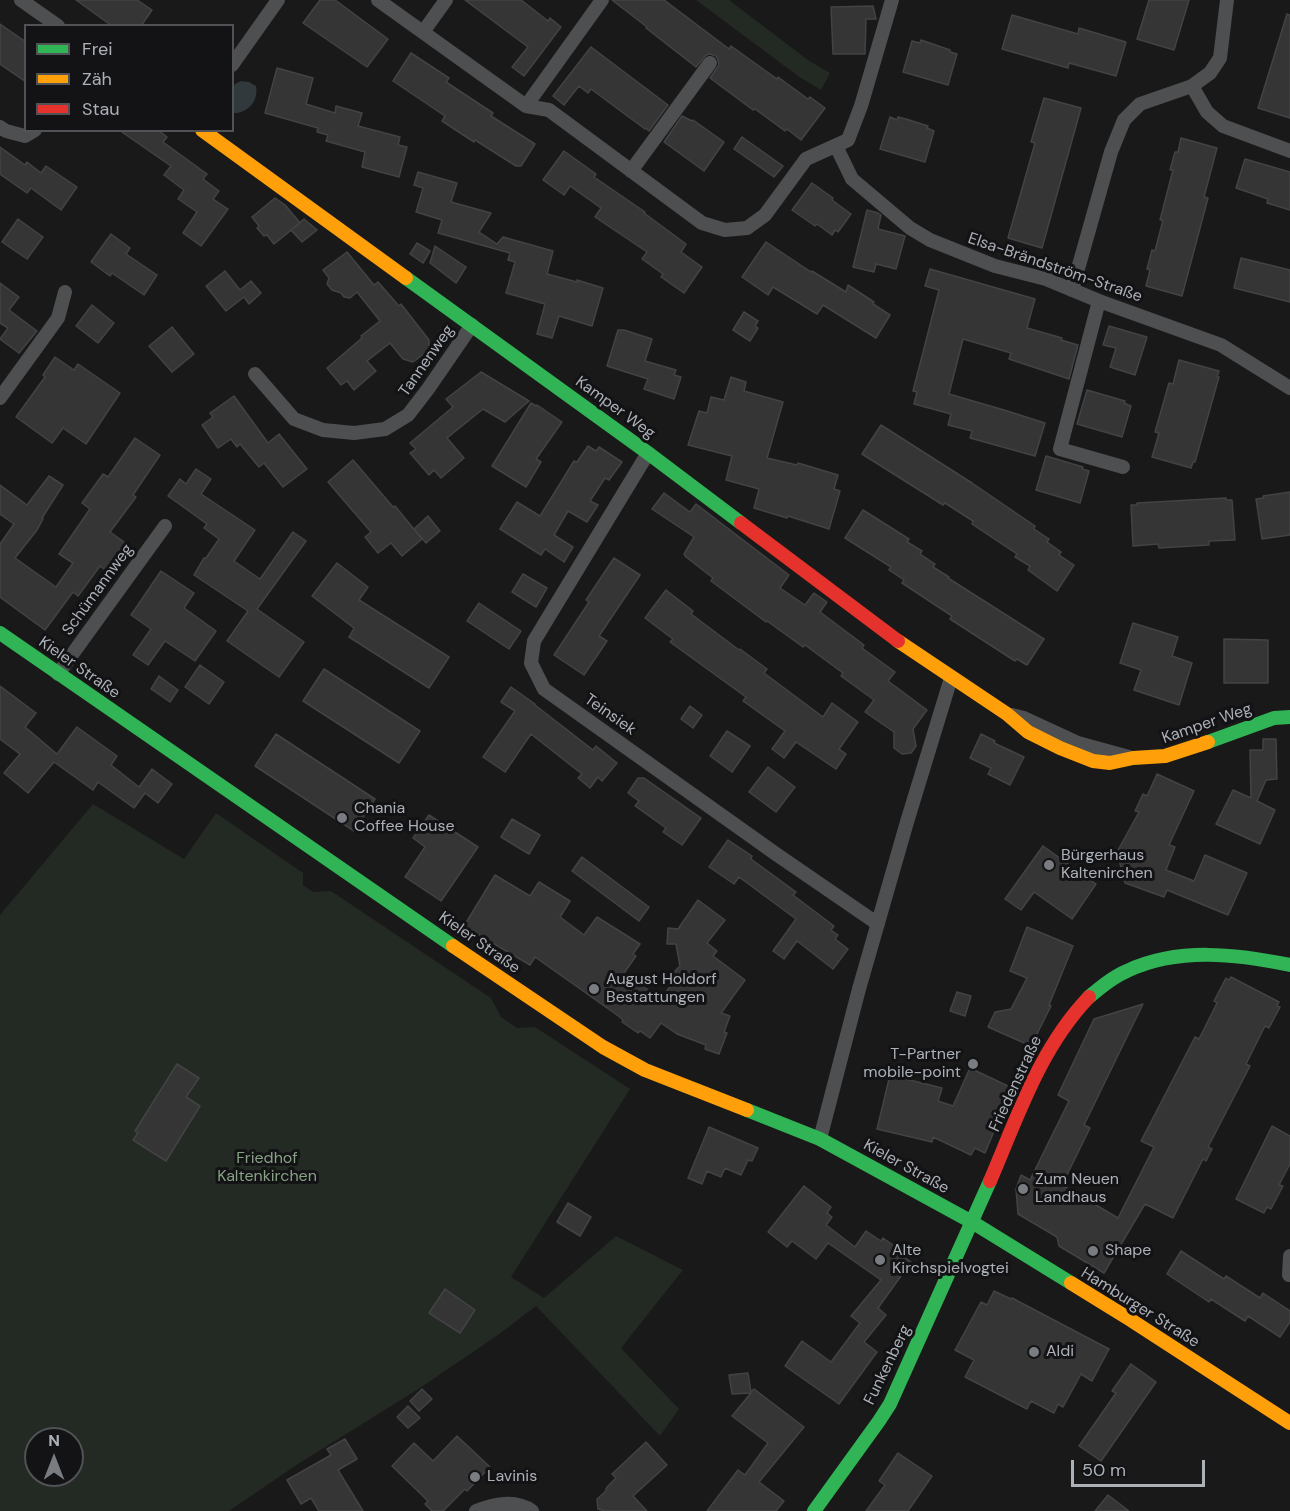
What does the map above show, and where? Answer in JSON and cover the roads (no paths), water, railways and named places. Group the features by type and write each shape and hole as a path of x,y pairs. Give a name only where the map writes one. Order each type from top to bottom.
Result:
{"main road":[{"name":"Kamper Weg","path":"205,132 648,453 913,652 1007,714 1030,733 1074,754 1100,763 1116,763 1133,758 1158,758 1170,755 1274,718 1290,717"},
{"name":"Kieler Straße","path":"0,633 603,1047 645,1070 820,1139 972,1222"},
{"name":"Friedenstraße","path":"972,1222 1031,1084 1050,1048 1061,1029 1075,1012 1107,982 1147,964 1191,955 1247,956 1290,965"},
{"name":"Hamburger Straße","path":"972,1222 1131,1320 1290,1423"},
{"name":"Funkenberg","path":"814,1511 888,1407 972,1222"}],"street":[{"path":"21,0 55,24"},
{"path":"234,62 278,0"},
{"path":"378,0 526,106 549,110 702,223 725,230 747,228 765,215 806,159 848,140 861,106 892,0"},
{"path":"423,32 446,0"},
{"path":"526,106 602,0"},
{"path":"1072,290 1111,152 1124,120 1140,105 1192,86 1210,74 1220,58 1227,0"},
{"path":"631,171 710,63"},
{"path":"1192,86 1207,112 1223,126 1290,151"},
{"path":"0,127 25,136 32,132"},
{"name":"Elsa-Brändström-Straße","path":"836,146 852,179 910,228 930,240 995,266 1046,279 1099,301 1221,345 1290,388"},
{"path":"0,398 58,318 65,292"},
{"path":"1099,301 1060,449 1123,467"},
{"name":"Tannenweg","path":"255,374 294,418 323,430 354,433 385,429 408,415 429,389 472,325"},
{"name":"Teinsiek","path":"648,453 534,641 531,663 544,688 878,924"},
{"name":"Schümannweg","path":"58,674 165,526"},
{"path":"820,1139 849,1024 951,678"},
{"name":"Kamper Weg","path":"1007,714 1024,718 1078,743 1133,758"},
{"path":"1289,1275 1290,1256"},
{"path":"476,1511 504,1504 521,1506 532,1511"}],"place":[{"name":"Chania Coffee House","path":"342,818"},
{"name":"Bürgerhaus Kaltenirchen","path":"1049,865"},
{"name":"August Holdorf Bestattungen","path":"594,989"},
{"name":"T-Partner mobile-point","path":"973,1064"},
{"name":"Zum Neuen Landhaus","path":"1023,1189"},
{"name":"Shape","path":"1093,1251"},
{"name":"Alte Kirchspielvogtei","path":"880,1260"},
{"name":"Aldi","path":"1034,1352"},
{"name":"Lavinis","path":"475,1477"}],"park label":[{"name":"Friedhof Kaltenkirchen","path":"267,1168"}]}
